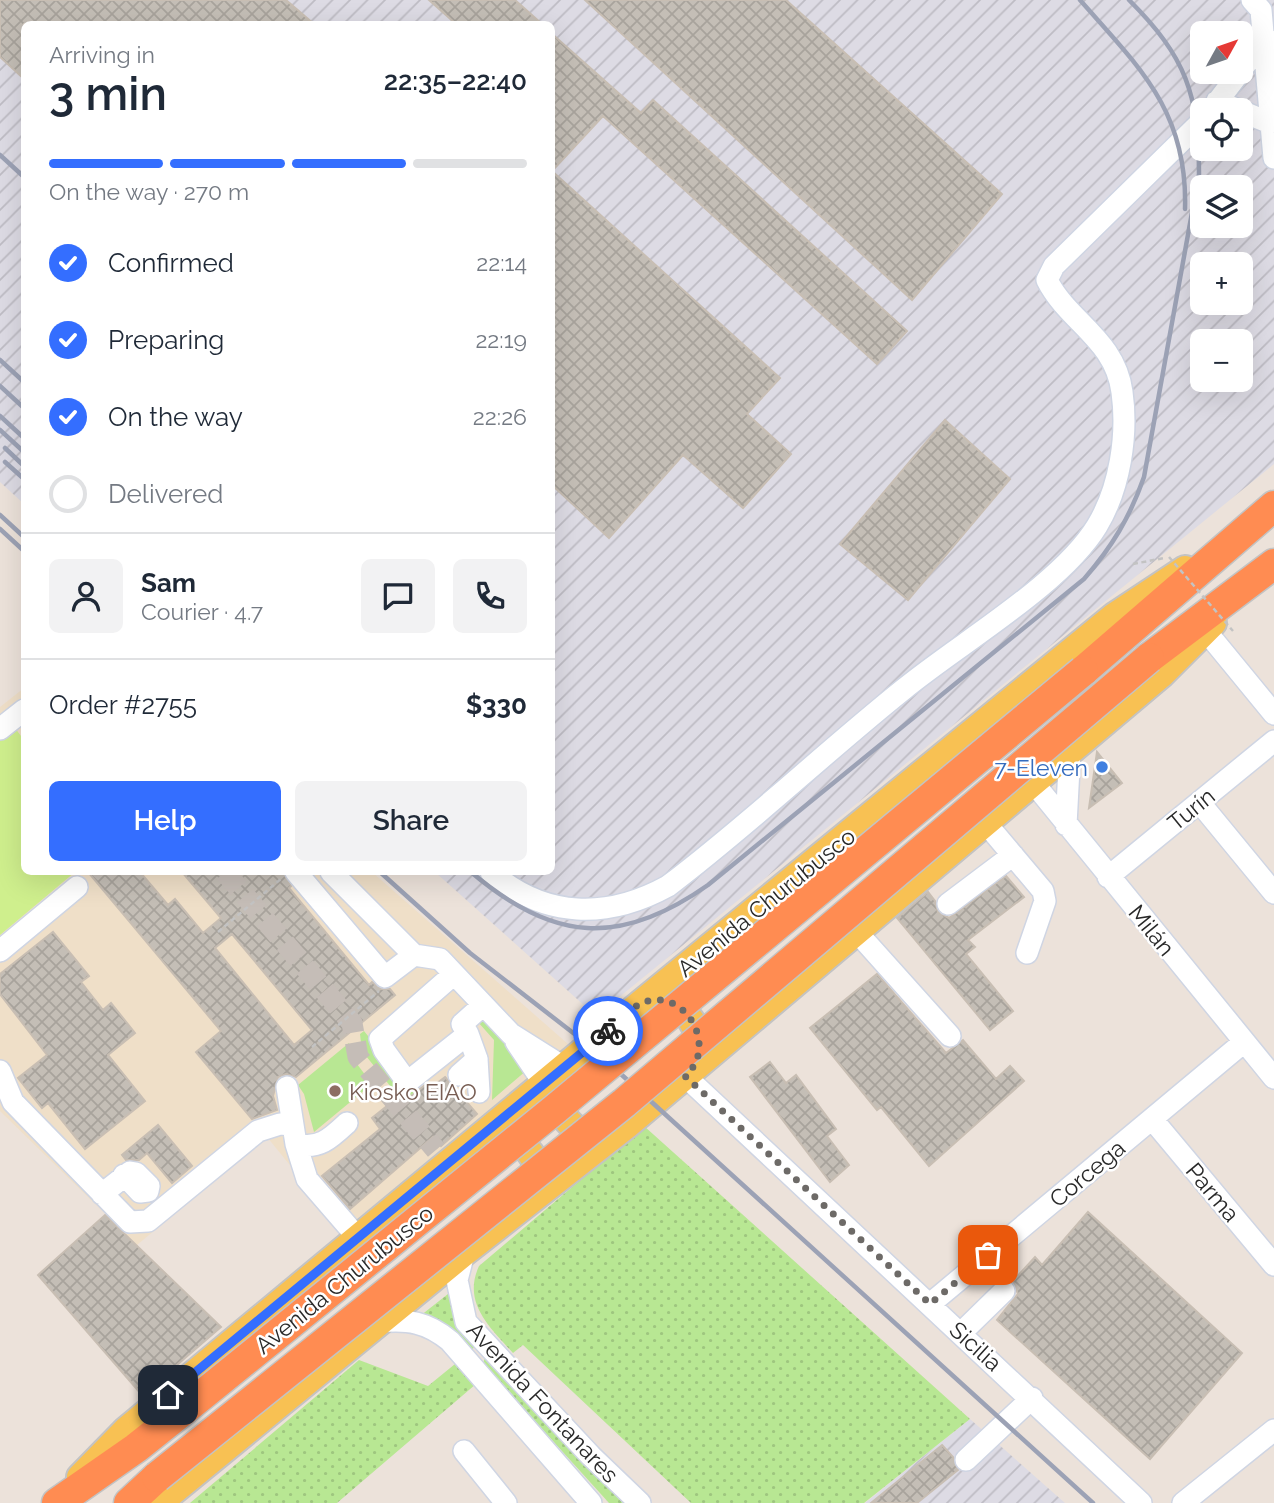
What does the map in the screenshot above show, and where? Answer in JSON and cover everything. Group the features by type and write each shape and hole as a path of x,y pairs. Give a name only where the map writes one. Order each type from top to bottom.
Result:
{"highway":[{"name":"Avenida Churubusco","path":"55,1503 185,1409 554,1110 1130,634 1237,536 1274,506"},
{"name":"Avenida Churubusco","path":"129,1503 158,1490 624,1103 1149,658 1270,567"}],"main road":[{"name":"Avenida Churubusco","path":"55,1503 126,1430 1114,616 1237,536"},
{"name":"Avenida Churubusco","path":"158,1490 379,1322 691,1072 855,930 1162,674 1270,567"},
{"path":"641,1003 669,1002 692,1020 698,1033 691,1072"},
{"path":"545,1085 569,1123 590,1140 603,1144"},
{"path":"482,1136 516,1140 529,1151 539,1167 537,1196"}],"street":[{"path":"1252,0 1261,10 1268,35 1270,123 1274,158"},
{"path":"1253,54 1268,35"},
{"path":"1253,118 1270,123"},
{"path":"495,875 531,899 574,909 607,909 649,897 712,853 904,688 1073,558 1098,524 1117,475 1124,428 1122,390 1111,358 1088,327 1053,292 1046,280 1054,266 1190,133"},
{"path":"1205,631 1274,714"},
{"path":"0,729 21,712"},
{"name":"Turín","path":"1108,877 1274,741"},
{"path":"1066,825 1070,749"},
{"name":"Milán","path":"1032,781 1274,1078"},
{"path":"1200,803 1274,893"},
{"path":"984,821 1043,891 1045,901 1027,953"},
{"path":"948,904 1013,855"},
{"path":"299,875 385,977 414,955"},
{"path":"334,875 414,955 440,959 511,1034 565,1068"},
{"path":"0,951 77,887"},
{"path":"855,930 950,1036"},
{"path":"454,974 383,1034 380,1044 405,1079 410,1080 468,1034"},
{"path":"479,1092 477,1059 468,1034 461,1024 482,1006"},
{"path":"511,1034 545,1085"},
{"name":"Corcega","path":"930,1304 1244,1042"},
{"path":"458,1075 477,1059"},
{"path":"0,1071 13,1102 130,1222 148,1221 258,1131 280,1124 314,1147 322,1144 348,1123"},
{"name":"Sicilia","path":"691,1072 930,1304 1141,1503"},
{"path":"287,1087 294,1135 307,1179 359,1238"},
{"name":"Parma","path":"1152,1119 1274,1265"},
{"path":"102,1194 124,1175"},
{"name":"Avenida Fontanares","path":"464,1253 457,1280 459,1302 466,1322 591,1456 640,1503"},
{"path":"961,1333 1004,1291"},
{"name":"Avenida Fontanares","path":"379,1322 415,1321 433,1328 468,1359 591,1503"},
{"path":"468,1359 486,1343"},
{"path":"966,1460 1032,1398"},
{"path":"1183,1503 1271,1439"},
{"path":"464,1451 506,1503"}],"path":[{"path":"1133,564 1169,557 1233,631"},
{"path":"218,932 292,875"},
{"path":"312,1048 386,985"}],"shaded area":[{"path":"0,0 1274,0 1274,464 596,1016 438,875 555,875 555,21 21,21 21,501 0,482"},
{"path":"21,690 21,875 375,875 568,1044 346,1234 267,1137 137,1245 0,1111 0,707"},
{"path":"970,1419 1065,1503 865,1503"}],"green space":[{"path":"15,728 21,736 21,875 71,875 0,935 0,740"},
{"path":"484,1017 527,1070 492,1100 494,1040 478,1022"},
{"path":"364,1031 414,1093 403,1102 362,1051 360,1034"},
{"path":"349,1043 354,1060 372,1084 314,1132 304,1094 298,1085"},
{"path":"644,1126 970,1419 864,1503 691,1503 523,1345 513,1353 488,1324 476,1303 475,1279 479,1266"},
{"path":"453,1290 476,1346 471,1350 420,1316"},
{"path":"485,1357 633,1503 609,1503 483,1364"},
{"path":"359,1360 428,1386 455,1364 476,1384 337,1503 190,1503"}],"building":[{"path":"0,0 286,0 310,21 21,21 21,76 0,57"},
{"path":"429,0 515,0 539,21 453,21"},
{"path":"585,0 786,0 1002,194 912,300"},
{"path":"555,37 641,113 653,100 907,331 877,364 603,116 555,168"},
{"path":"555,174 780,378 747,414 791,454 743,508 683,455 609,538 555,488"},
{"path":"945,420 1010,479 908,600 840,544"},
{"name":"7-Eleven","path":"1097,752 1122,783 1089,808"},
{"path":"91,875 143,875 168,905 175,899 203,933 221,918 185,875 285,875 291,886 289,888 369,985 372,982 381,989 390,989 395,995 296,1077 286,1074 278,1077 273,1096 277,1110 252,1119 196,1052 221,1031","holes":["232,934 312,1030 294,1045 215,948"]},
{"path":"1006,876 1024,897 968,940 975,947 966,954 1013,1011 990,1030 897,918 928,892 935,901 938,912 949,918"},
{"path":"53,932 89,976 81,982 103,1010 111,1003 135,1033 108,1055 145,1101 85,1149 48,1103 42,1108 18,1078 47,1055 0,994 0,974"},
{"path":"877,974 946,1053 963,1040 996,1079 1010,1066 1024,1081 929,1166 881,1107 877,1110 810,1028"},
{"path":"770,1062 786,1083 796,1075 836,1129 827,1136 849,1165 830,1182 750,1077"},
{"path":"445,1077 477,1114 441,1146 433,1137 350,1209 322,1176 380,1129 372,1118 392,1102 396,1108 425,1085 429,1089"},
{"path":"158,1125 192,1166 172,1183 147,1153 139,1160 126,1160 122,1155"},
{"path":"1088,1212 1242,1353 1150,1459 997,1320 1018,1294 1013,1281 1035,1257 1042,1265"},
{"path":"105,1215 221,1327 142,1395 38,1275"},
{"path":"942,1445 953,1457 958,1470 917,1503 871,1503"}],"tunnel":[{"path":"228,875 352,1023 358,1057 436,1150"}],"railway":[{"path":"1080,0 1140,70 1169,118 1184,175 1185,209"},
{"path":"475,875 530,912 559,923 587,928 616,927 645,919 676,905 708,885 1084,579 1103,555 1133,505 1144,477 1199,174 1196,121 1185,78 1164,40 1129,0"},
{"path":"0,155 21,174"},
{"path":"0,360 21,379"},
{"path":"0,386 21,405"},
{"path":"0,416 21,435"},
{"path":"0,430 21,449"},
{"path":"5,448 21,463"},
{"path":"5,462 21,476"},
{"path":"0,515 21,534"},
{"path":"0,529 21,548"},
{"path":"383,875 470,953 590,1046 1093,1503"}],"way so far":[{"path":"608,1031 641,1003 659,1000 683,1010 698,1033 700,1052 696,1067 685,1076 930,1304 988,1255"}],"place":[{"name":"7-Eleven","path":"1102,767"},
{"name":"Kiosko EIAO","path":"335,1091"}],"route":[{"path":"168,1395 608,1031"}]}
